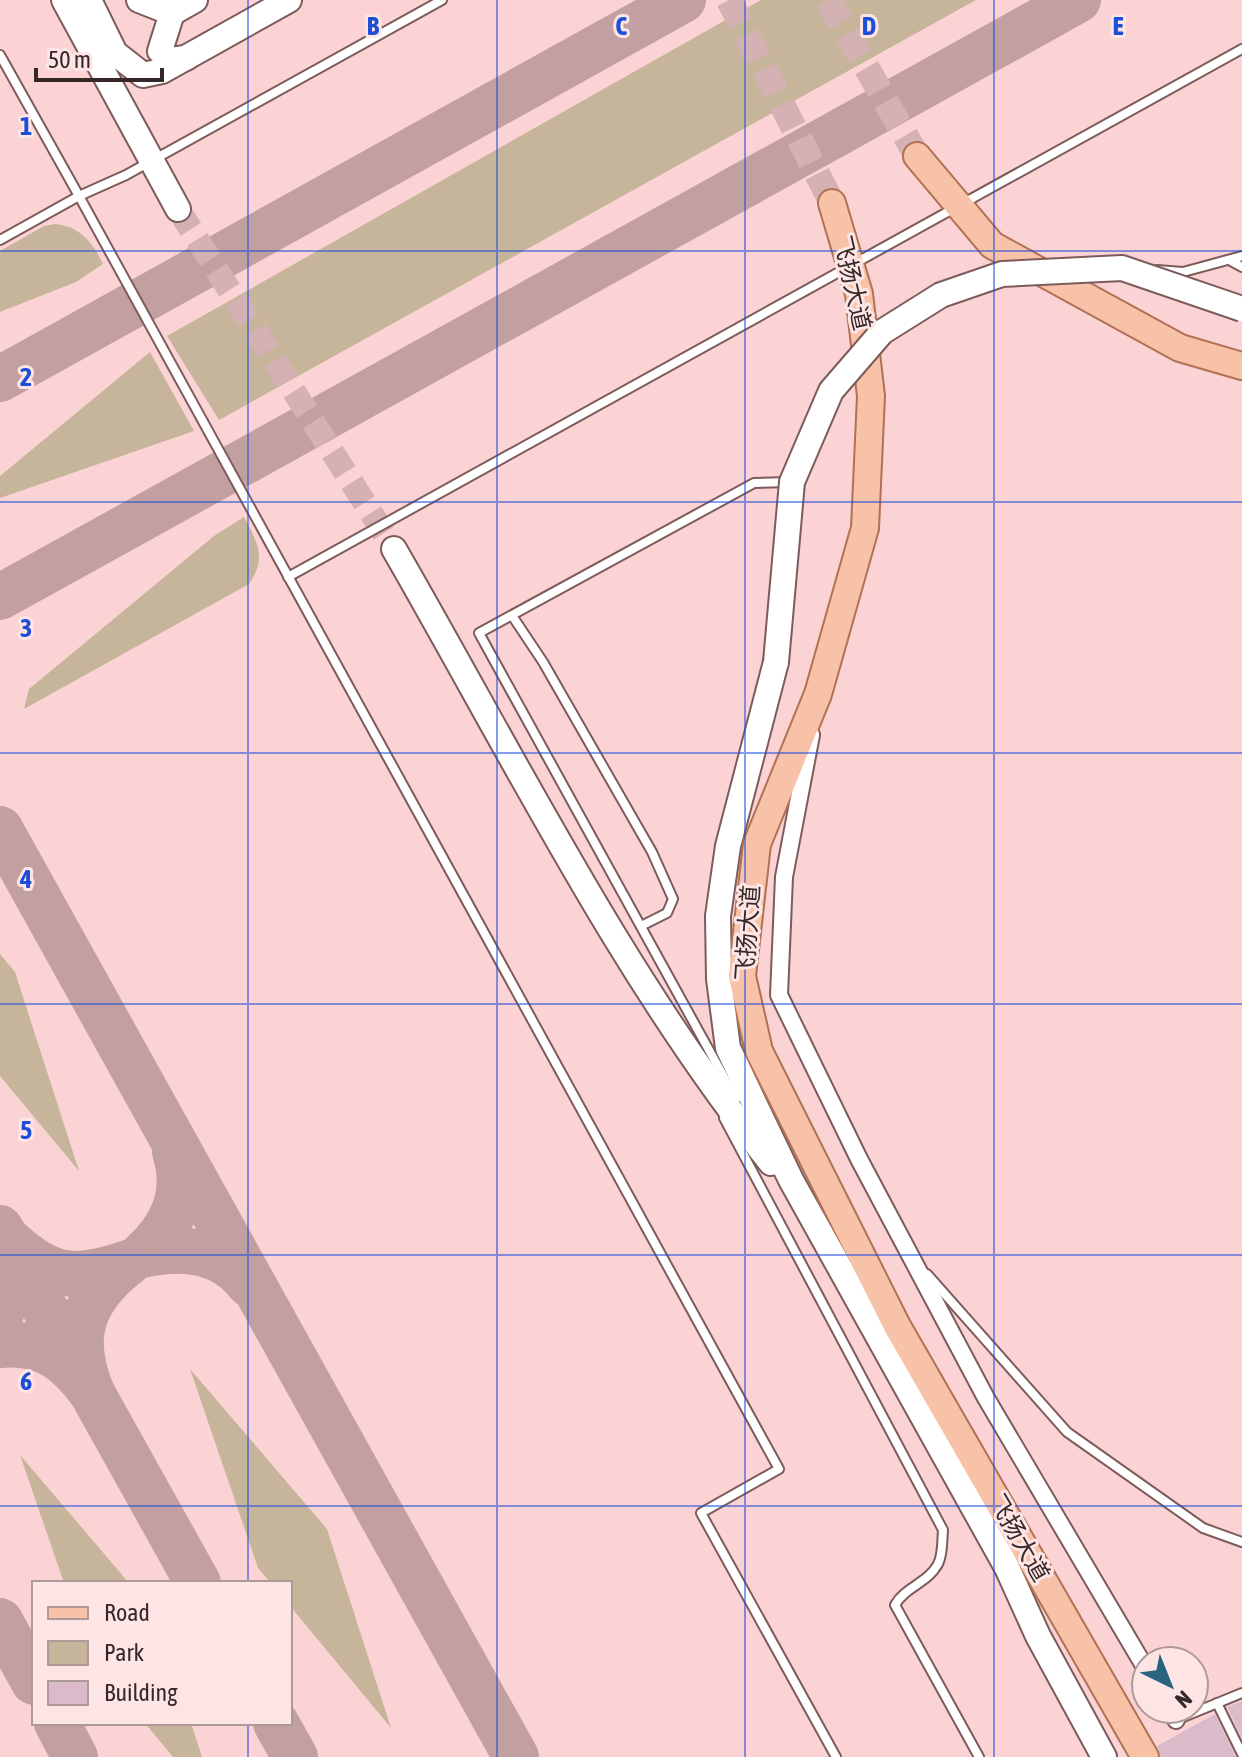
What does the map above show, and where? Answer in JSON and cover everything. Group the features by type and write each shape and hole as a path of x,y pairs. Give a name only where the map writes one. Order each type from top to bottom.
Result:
{"main road":[{"path":"64,0 178,209"},
{"path":"89,0 115,53 143,75 162,71 289,0"},
{"path":"139,0 172,13"},
{"path":"186,58 170,60 160,51 172,13 195,0"},
{"path":"917,156 992,245 1180,348 1242,366"},
{"name":"飞扬大道","path":"832,203 859,294 871,396 865,528 818,694 757,844 742,976 759,1051 897,1326 1145,1757"},
{"path":"1006,1566 804,1204 728,1048 719,979 718,916 728,846 776,662 792,482 831,391 882,332 941,295 1002,274 1122,268 1231,302 1242,309"},
{"path":"394,549 634,972 693,1061 804,1204"},
{"path":"897,1326 1038,1636 1104,1757"}],"street":[{"path":"818,694 784,877 779,995 859,1159 986,1398 1132,1645"}],"lane":[{"path":"0,240 79,196 126,175 442,0"},
{"path":"288,577 1242,49"},
{"path":"0,55 779,1469 701,1513 836,1757"},
{"path":"1122,268 1183,272 1242,256"},
{"path":"1231,261 1242,267"},
{"path":"760,1149 479,633 754,483 792,482"},
{"path":"513,617 543,662 652,852 673,899 667,913 641,926"},
{"path":"693,1061 943,1530 940,1562 926,1579 900,1596 895,1605 979,1757"},
{"path":"910,1256 1067,1432 1203,1528 1242,1542"},
{"path":"1210,1705 1242,1693"},
{"path":"1217,1703 1242,1754"}],"green space":[{"path":"761,0 976,0 219,420 167,336"},
{"path":"55,224 72,228 85,237 103,264 76,282 0,312 0,251 44,226"},
{"path":"150,352 194,431 0,498 0,476"},
{"path":"244,517 259,558 249,584 24,709 29,689 214,536"},
{"path":"0,954 15,972 79,1171 0,1076"},
{"path":"190,1369 327,1529 391,1728 292,1608 292,1581 269,1581 258,1568"},
{"path":"20,1455 127,1581 63,1581"},
{"path":"147,1725 192,1725 202,1757 173,1757"}],"building":[{"path":"1242,1701 1242,1738 1227,1707"},
{"path":"1215,1714 1236,1757 1161,1757 1157,1746 1195,1725 1210,1725 1210,1717"}],"taxiway":[{"path":"0,379 683,0"},
{"path":"0,597 1078,0"},
{"path":"0,829 516,1757"},
{"path":"175,1152 180,1182 175,1209 162,1233 142,1255 172,1251 200,1253 227,1263 249,1284"},
{"path":"0,1228 197,1581"},
{"path":"0,1315 12,1277 12,1259 6,1238 35,1262 62,1273 92,1272 128,1263"},
{"path":"0,1345 30,1346 54,1355 74,1371 92,1393 81,1354 84,1321 99,1291 128,1263"},
{"path":"0,1621 32,1678"},
{"path":"58,1725 75,1757"},
{"path":"277,1725 295,1757"}],"tunnel":[{"path":"729,0 832,203"},
{"path":"828,0 917,156"},
{"path":"178,209 394,549"}]}
